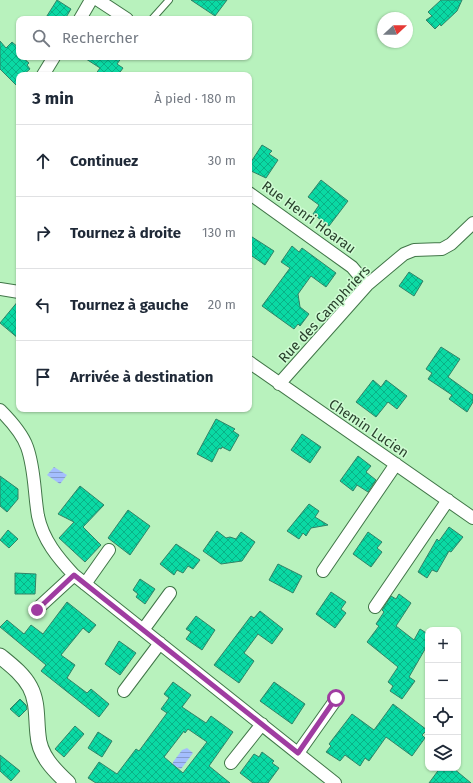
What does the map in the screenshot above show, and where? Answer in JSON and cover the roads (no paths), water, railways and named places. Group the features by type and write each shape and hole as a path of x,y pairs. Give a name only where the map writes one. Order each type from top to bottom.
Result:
{"street":[{"path":"82,16 91,0"},
{"path":"98,0 122,16"},
{"path":"45,72 52,60"},
{"name":"Rue Henri Hoarau","path":"252,195 352,267 367,285"},
{"name":"Rue des Camphriers","path":"279,384 367,285 404,254 414,250 442,249 451,244 473,223"},
{"path":"0,289 16,292"},
{"name":"Chemin Lucien","path":"252,364 473,518"},
{"path":"0,410 17,429 26,445 32,464 38,517 46,539 56,556 85,584 335,783"},
{"path":"323,571 396,464"},
{"path":"375,607 448,500"},
{"path":"85,584 109,550"},
{"path":"37,610 74,575"},
{"path":"143,630 170,593"},
{"path":"124,691 160,643"},
{"path":"0,656 20,672 30,687 36,701 40,746 44,757 68,783"},
{"path":"298,753 336,698"},
{"path":"231,763 262,724"}],"lane":[{"path":"155,16 169,0"}],"water":[{"path":"54,467 67,475 60,484 47,475"},
{"path":"187,748 193,753 181,769 173,765 173,762 182,750"}]}
